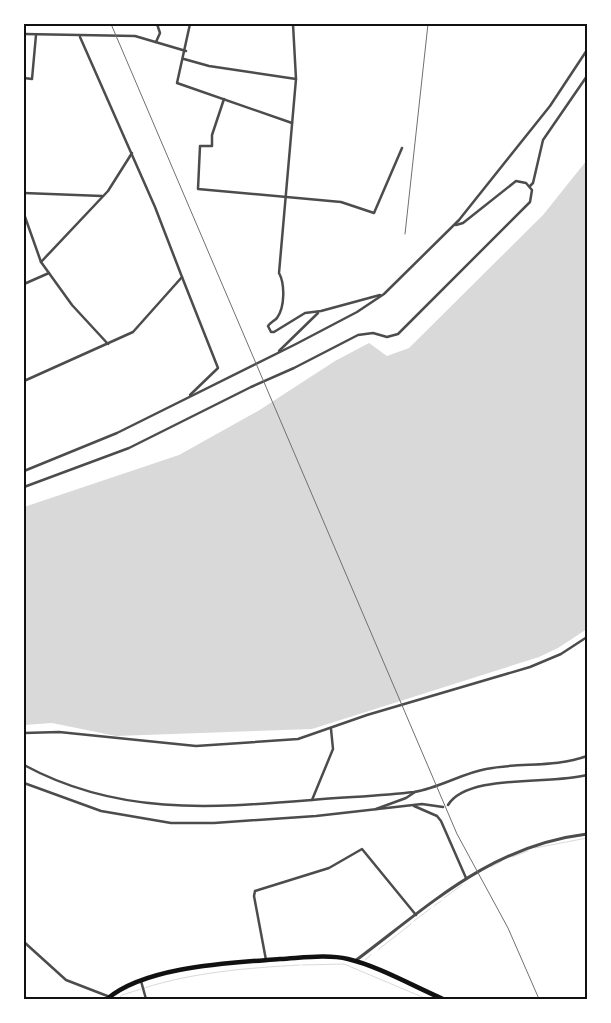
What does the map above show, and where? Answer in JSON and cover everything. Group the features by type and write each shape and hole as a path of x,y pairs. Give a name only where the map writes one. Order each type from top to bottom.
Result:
{"main road":[{"path":"109,998 141,981 157,975 208,966 266,960 332,957 354,961 443,999"}],"street":[{"path":"142,24 147,24"},
{"path":"156,24 160,33 156,42"},
{"path":"190,24 186,51 177,82 292,123"},
{"path":"293,24 296,79 279,273 283,282 278,317 268,326 270,332 274,332 305,313 319,312 384,294"},
{"path":"24,34 80,37 135,36 186,51"},
{"path":"24,78 32,78 36,35"},
{"path":"80,37 132,153 218,368 190,396"},
{"path":"24,472 117,433 357,312 384,294 454,226 550,106 587,50"},
{"path":"184,59 209,66 296,79"},
{"path":"530,186 533,183 543,140 587,76"},
{"path":"224,99 212,135 212,146 200,146 198,189 341,202 374,213 402,148"},
{"path":"41,262 108,190 132,153"},
{"path":"24,487 129,448 251,386 294,368 358,335 373,333 387,337 398,334 530,202 533,194 530,186 516,181 463,223 454,226"},
{"path":"24,193 102,196"},
{"path":"24,214 41,262 72,306 108,344"},
{"path":"24,284 49,273"},
{"path":"24,380 134,332 182,277"},
{"path":"278,353 319,312"},
{"path":"24,733 58,732 196,746 298,739 367,715 530,667 561,654 587,637"},
{"path":"312,800 334,749 331,729"},
{"path":"24,765 46,776 92,792 158,806 196,807 415,792 460,779 484,769 558,764 587,756"},
{"path":"448,805 460,792 480,786 566,780 587,775"},
{"path":"24,783 101,811 172,823 214,823 370,811 413,805 443,807"},
{"path":"370,811 406,798 415,792"},
{"path":"413,805 437,816 441,820 466,878"},
{"path":"354,961 466,878 509,854 551,840 587,834"},
{"path":"266,960 254,896 255,892 330,868 362,849 416,915"},
{"path":"24,942 66,980 109,998"},
{"path":"141,981 146,999"}],"shaded area":[{"path":"587,160 587,629 558,648 539,657 312,729 116,736 52,723 24,725 24,507 179,455 258,411 335,361 369,343 387,356 409,348 543,215"}],"waterway":[{"path":"535,848 587,838"},
{"path":"512,857 528,851"},
{"path":"491,867 502,861"},
{"path":"444,898 462,885"},
{"path":"434,906 441,901"},
{"path":"414,921 431,908"},
{"path":"379,949 411,924"},
{"path":"365,960 371,955"},
{"path":"302,965 344,964 427,999"},
{"path":"144,988 202,974 300,965"},
{"path":"118,999 122,995 141,989"},
{"path":"24,994 28,999"}],"railway":[{"path":"111,24 457,834 508,928 539,999"},
{"path":"405,234 428,24"}]}
